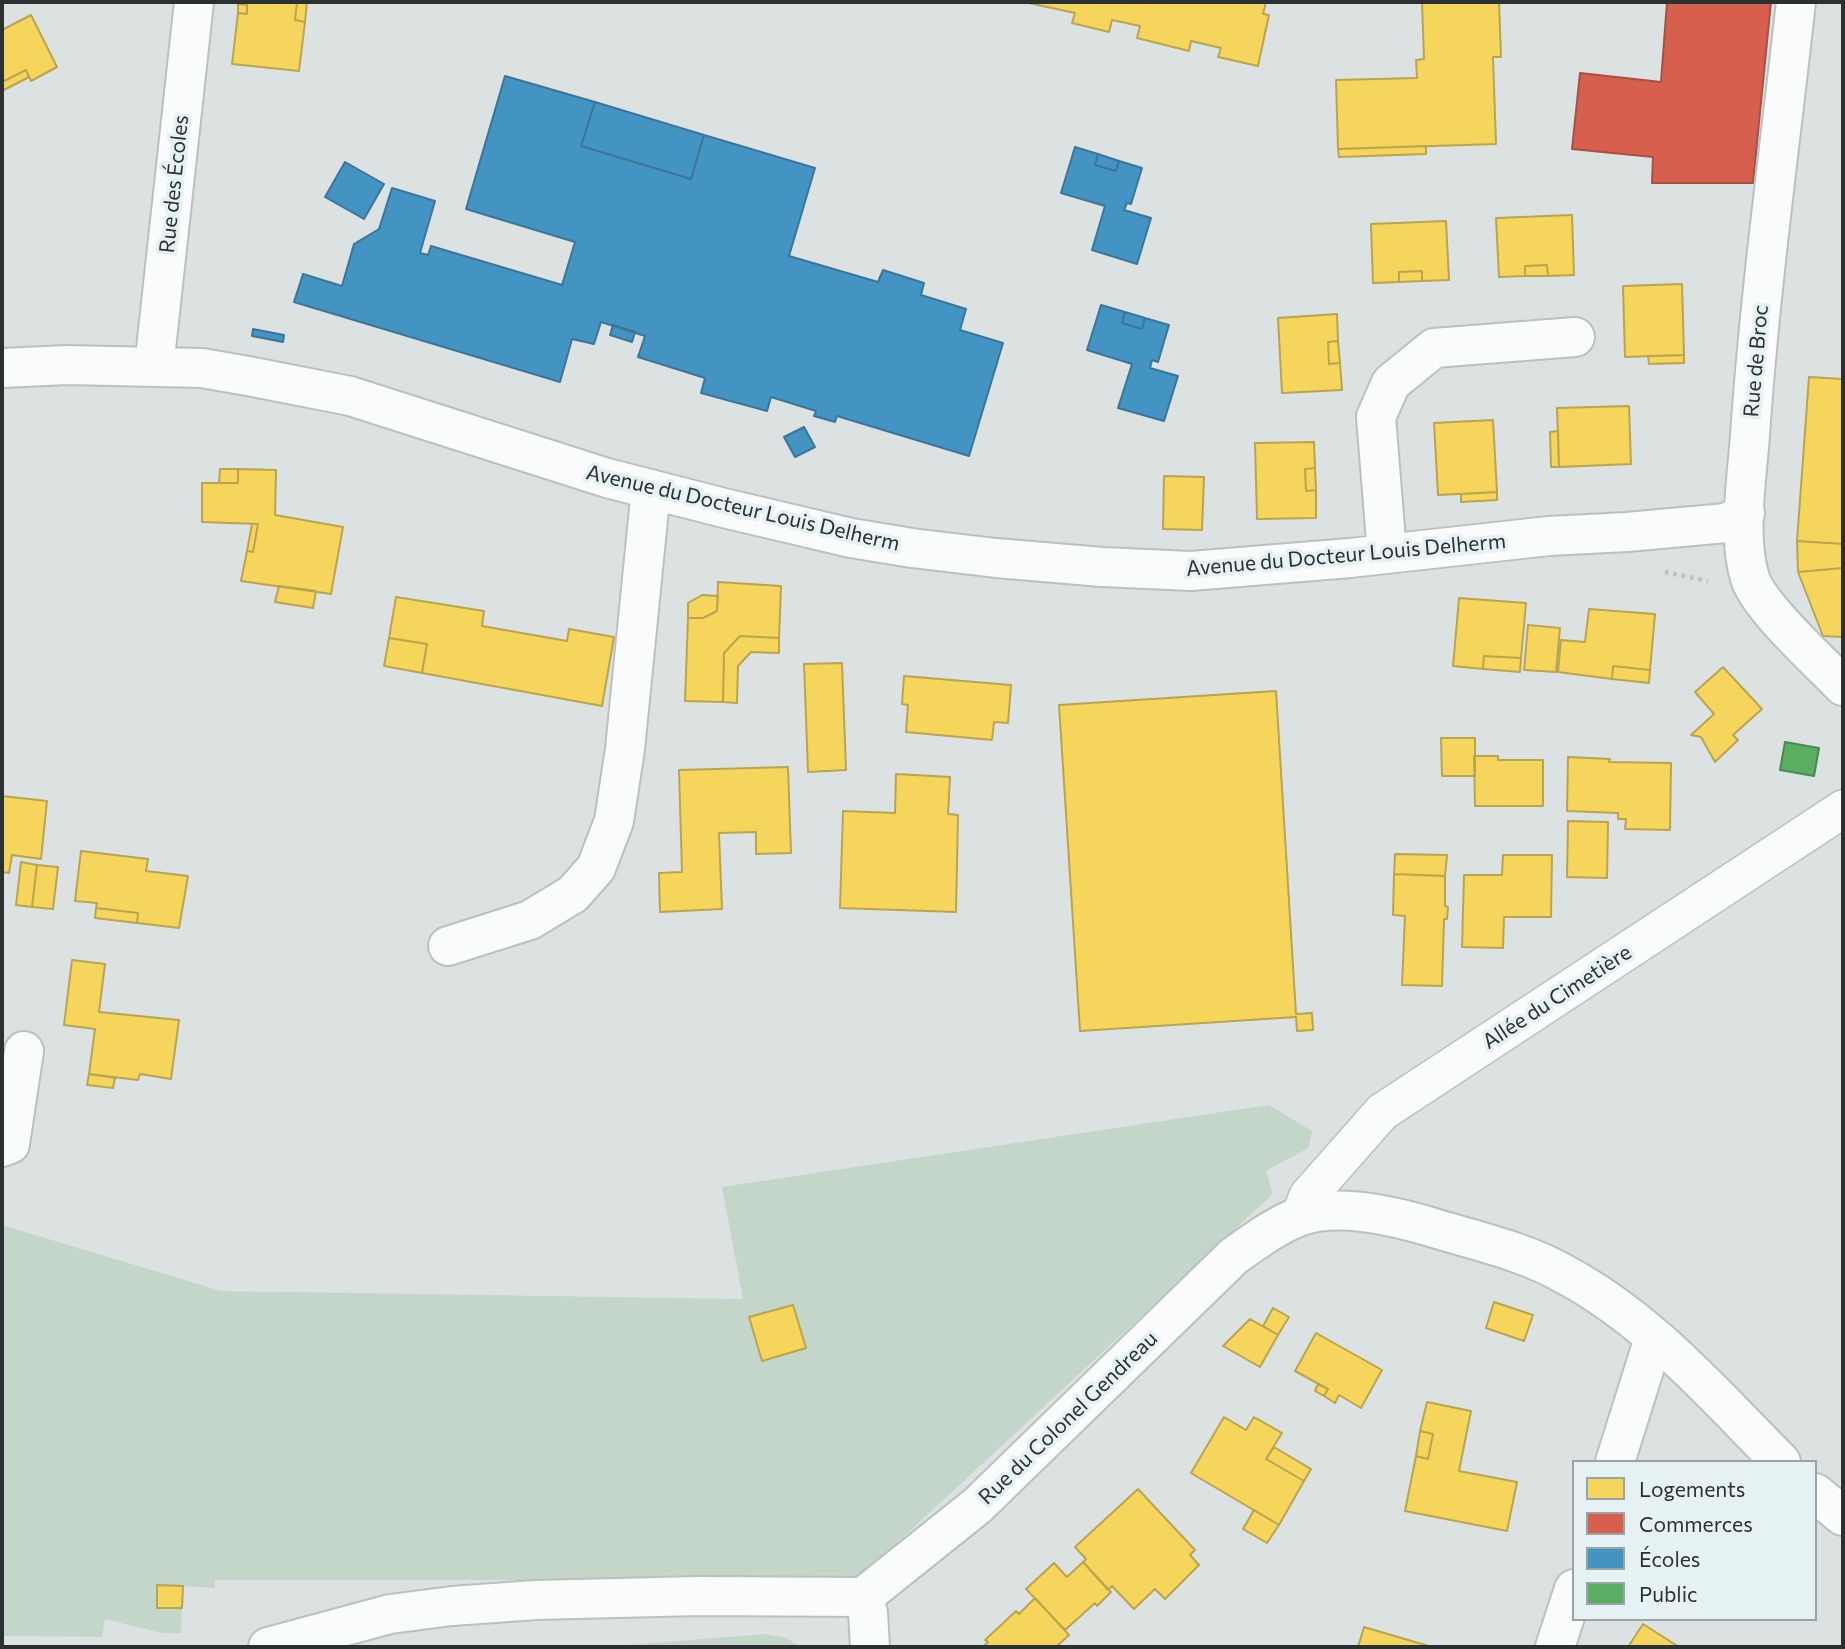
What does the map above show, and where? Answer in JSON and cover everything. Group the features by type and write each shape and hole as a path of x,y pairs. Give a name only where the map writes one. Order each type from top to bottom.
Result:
{"street":[{"name":"Rue des Écoles","path":"154,367 194,2"},
{"name":"Rue de Broc","path":"1796,2 1754,375 1745,553 1750,580 1766,605 1843,686"},
{"path":"1387,553 1376,417 1391,383 1434,348 1575,337"},
{"name":"Avenue du Docteur Louis Delherm","path":"2,368 67,365 202,368 349,396 607,478 851,538 996,558 1102,567 1191,571 1350,558 1549,536 1726,523 1745,513"},
{"path":"448,946 530,920 573,894 596,868 614,821 625,749 651,489"},
{"name":"Allée du Cimetière","path":"1300,1216 1308,1196 1382,1112 1843,809"},
{"path":"2,1147 10,1144 24,1051"},
{"name":"Rue du Colonel Gendreau","path":"863,1597 978,1505 1234,1256 1266,1232 1300,1216 1327,1212 1361,1212 1408,1220 1516,1252 1574,1280 1604,1298 1654,1338 1779,1460"},
{"path":"1616,1460 1654,1338"},
{"path":"1817,1495 1843,1516"},
{"path":"1555,1647 1572,1596"},
{"path":"268,1647 390,1614 452,1606 550,1600 863,1597 868,1613 870,1647"}],"green space":[{"path":"1269,1105 1312,1131 1308,1148 1266,1171 1273,1194 857,1580 215,1580 215,1588 183,1586 181,1633 162,1633 105,1619 102,1637 2,1636 2,1225 221,1291 743,1299 722,1187"},
{"path":"765,1634 786,1638 801,1647 602,1647"}],"building: Logements":[{"path":"297,2 295,20 305,22 299,71 232,64 238,13 247,14 247,5 238,4"},
{"path":"297,2 307,2 305,22 295,20"},
{"path":"1024,2 1266,2 1263,14 1269,15 1258,66 1218,57 1221,48 1191,41 1189,51 1137,38 1140,26 1112,20 1109,32 1072,23 1075,13"},
{"path":"1422,2 1499,2 1501,57 1493,57 1496,144 1338,149 1336,80 1417,78 1416,60 1424,59"},
{"path":"238,4 247,5 247,14 238,13"},
{"path":"31,15 57,67 31,81 26,70 2,82 2,30"},
{"path":"26,70 29,77 2,91 2,82"},
{"path":"1426,146 1426,154 1339,157 1338,149"},
{"path":"1572,215 1574,275 1548,276 1547,265 1525,266 1525,276 1499,277 1496,218"},
{"path":"1446,221 1449,280 1422,281 1422,271 1399,272 1399,282 1373,283 1371,224"},
{"path":"1547,265 1548,276 1525,276 1525,266"},
{"path":"1422,271 1422,281 1399,282 1399,272"},
{"path":"1682,284 1684,355 1625,357 1623,286"},
{"path":"1337,314 1338,341 1328,342 1329,364 1340,363 1342,390 1282,393 1278,318"},
{"path":"1338,341 1340,363 1329,364 1328,342"},
{"path":"1684,355 1684,363 1649,364 1648,356"},
{"path":"1809,377 1843,379 1843,544 1797,541"},
{"path":"1629,406 1631,464 1559,467 1557,408"},
{"path":"1493,420 1497,492 1438,495 1434,423"},
{"path":"1558,431 1559,467 1551,467 1550,432"},
{"path":"1314,442 1315,468 1305,469 1306,491 1316,490 1316,518 1257,519 1255,443"},
{"path":"1315,468 1316,490 1306,491 1305,469"},
{"path":"220,469 238,469 238,483 219,483"},
{"path":"238,469 276,470 275,515 343,527 331,594 241,581 247,551 253,552 258,524 202,522 202,483 238,483"},
{"path":"1164,476 1204,477 1202,530 1163,529"},
{"path":"1497,492 1497,500 1461,502 1461,494"},
{"path":"252,524 258,524 253,552 247,551"},
{"path":"1797,541 1843,544 1843,568 1798,572"},
{"path":"1843,568 1843,637 1823,636 1798,572"},
{"path":"718,582 781,586 779,638 740,636 724,653 723,702 685,701 688,618 703,618 717,611"},
{"path":"279,586 316,591 313,608 275,602"},
{"path":"702,595 718,596 717,611 703,618 688,618 688,603"},
{"path":"396,597 484,611 482,626 567,641 569,629 614,637 602,706 422,673 427,644 389,638"},
{"path":"1459,598 1526,603 1521,658 1484,656 1483,669 1453,666"},
{"path":"1589,609 1655,614 1650,670 1613,666 1612,679 1558,672 1561,640 1585,642"},
{"path":"1528,625 1560,628 1556,672 1524,670"},
{"path":"740,636 779,638 779,653 751,652 738,666 737,703 723,702 724,653"},
{"path":"389,638 427,644 422,673 384,666"},
{"path":"1484,656 1521,658 1520,672 1483,669"},
{"path":"842,663 846,770 808,772 804,664"},
{"path":"1613,666 1650,670 1649,683 1612,679"},
{"path":"1723,667 1762,709 1733,735 1738,740 1715,762 1701,737 1691,735 1714,714 1695,692"},
{"path":"904,676 1011,685 1008,723 994,722 992,740 906,732 908,705 902,704"},
{"path":"1276,691 1296,1014 1312,1013 1313,1030 1297,1031 1296,1017 1080,1031 1059,705"},
{"path":"1441,738 1475,738 1475,776 1442,776"},
{"path":"1474,756 1498,756 1498,760 1543,760 1543,806 1475,806"},
{"path":"1568,757 1610,759 1609,762 1671,763 1670,830 1625,829 1626,819 1618,819 1618,813 1567,811"},
{"path":"788,767 791,853 756,854 756,832 719,833 722,909 660,912 659,873 682,872 679,770"},
{"path":"896,774 950,777 948,814 958,815 956,912 840,908 843,811 895,813"},
{"path":"2,796 47,801 41,859 12,855 9,873 2,872"},
{"path":"1568,821 1608,822 1607,878 1567,877"},
{"path":"81,851 148,859 146,871 188,876 179,928 137,923 138,913 96,908 97,903 75,901"},
{"path":"1395,854 1447,855 1445,876 1394,874"},
{"path":"1503,855 1552,855 1551,917 1504,917 1503,948 1462,947 1464,875 1502,875"},
{"path":"21,862 37,865 32,907 16,905"},
{"path":"37,865 58,867 53,909 32,907"},
{"path":"1394,874 1445,876 1445,906 1448,907 1447,919 1444,919 1442,986 1402,985 1405,916 1393,915"},
{"path":"96,908 138,913 137,923 95,918"},
{"path":"72,960 105,964 99,1012 179,1020 171,1079 140,1074 138,1080 89,1074 95,1029 64,1025"},
{"path":"89,1074 115,1078 113,1088 87,1085"},
{"path":"1494,1302 1533,1315 1524,1341 1486,1328"},
{"path":"793,1305 806,1348 762,1361 749,1317"},
{"path":"1273,1308 1289,1317 1278,1335 1263,1326"},
{"path":"1250,1319 1278,1335 1260,1367 1223,1346"},
{"path":"1316,1333 1382,1370 1361,1408 1339,1395 1335,1403 1324,1396 1328,1389 1295,1371"},
{"path":"1318,1384 1328,1389 1324,1396 1315,1391"},
{"path":"1427,1402 1471,1411 1459,1471 1517,1482 1507,1531 1405,1511 1416,1456 1428,1459 1433,1434 1420,1431"},
{"path":"1224,1417 1246,1430 1254,1417 1282,1433 1266,1459 1304,1481 1279,1525 1191,1473"},
{"path":"1420,1431 1433,1434 1428,1459 1416,1456"},
{"path":"1274,1447 1311,1469 1304,1481 1266,1459"},
{"path":"1138,1489 1195,1550 1190,1555 1199,1565 1165,1599 1155,1589 1134,1609 1112,1586 1108,1590 1083,1562 1086,1559 1075,1547"},
{"path":"1254,1510 1279,1525 1267,1543 1243,1529"},
{"path":"1083,1562 1111,1592 1065,1630 1026,1589 1054,1563 1067,1577"},
{"path":"157,1585 183,1586 182,1608 157,1608"},
{"path":"1035,1598 1069,1635 1056,1647 983,1647 988,1642 985,1640 1016,1611 1019,1614"},
{"path":"1643,1624 1679,1647 1628,1647"},
{"path":"1364,1627 1432,1647 1358,1647"}],"building: Commerces":[{"path":"1667,2 1771,2 1753,183 1652,183 1653,157 1572,149 1580,73 1661,82"}],"building: Écoles":[{"path":"505,76 595,102 581,146 691,179 704,135 815,168 789,256 878,282 883,270 924,283 921,295 966,309 960,330 1003,343 969,456 837,416 835,422 814,416 816,411 771,397 767,411 701,393 705,378 638,357 645,336 601,322 594,344 572,339 560,382 294,302 303,274 342,286 354,244 379,229 392,188 435,201 420,253 428,255 431,246 562,285 575,242 466,209"},
{"path":"595,102 704,135 691,179 581,146"},
{"path":"1075,147 1098,154 1095,165 1116,171 1119,161 1142,168 1131,204 1127,203 1124,210 1151,218 1137,264 1092,250 1105,206 1061,193"},
{"path":"1098,154 1119,161 1116,171 1095,165"},
{"path":"345,162 384,184 364,219 325,197"},
{"path":"1101,305 1125,312 1122,323 1142,329 1145,318 1169,325 1158,362 1152,360 1150,368 1178,376 1164,421 1118,408 1132,364 1087,350"},
{"path":"1125,312 1145,318 1142,329 1122,323"},
{"path":"613,325 635,332 632,342 610,335"},
{"path":"253,329 284,335 283,342 252,336"},
{"path":"804,427 815,447 795,457 784,437"}],"building: Public":[{"path":"1785,742 1819,748 1814,776 1780,770"}]}
